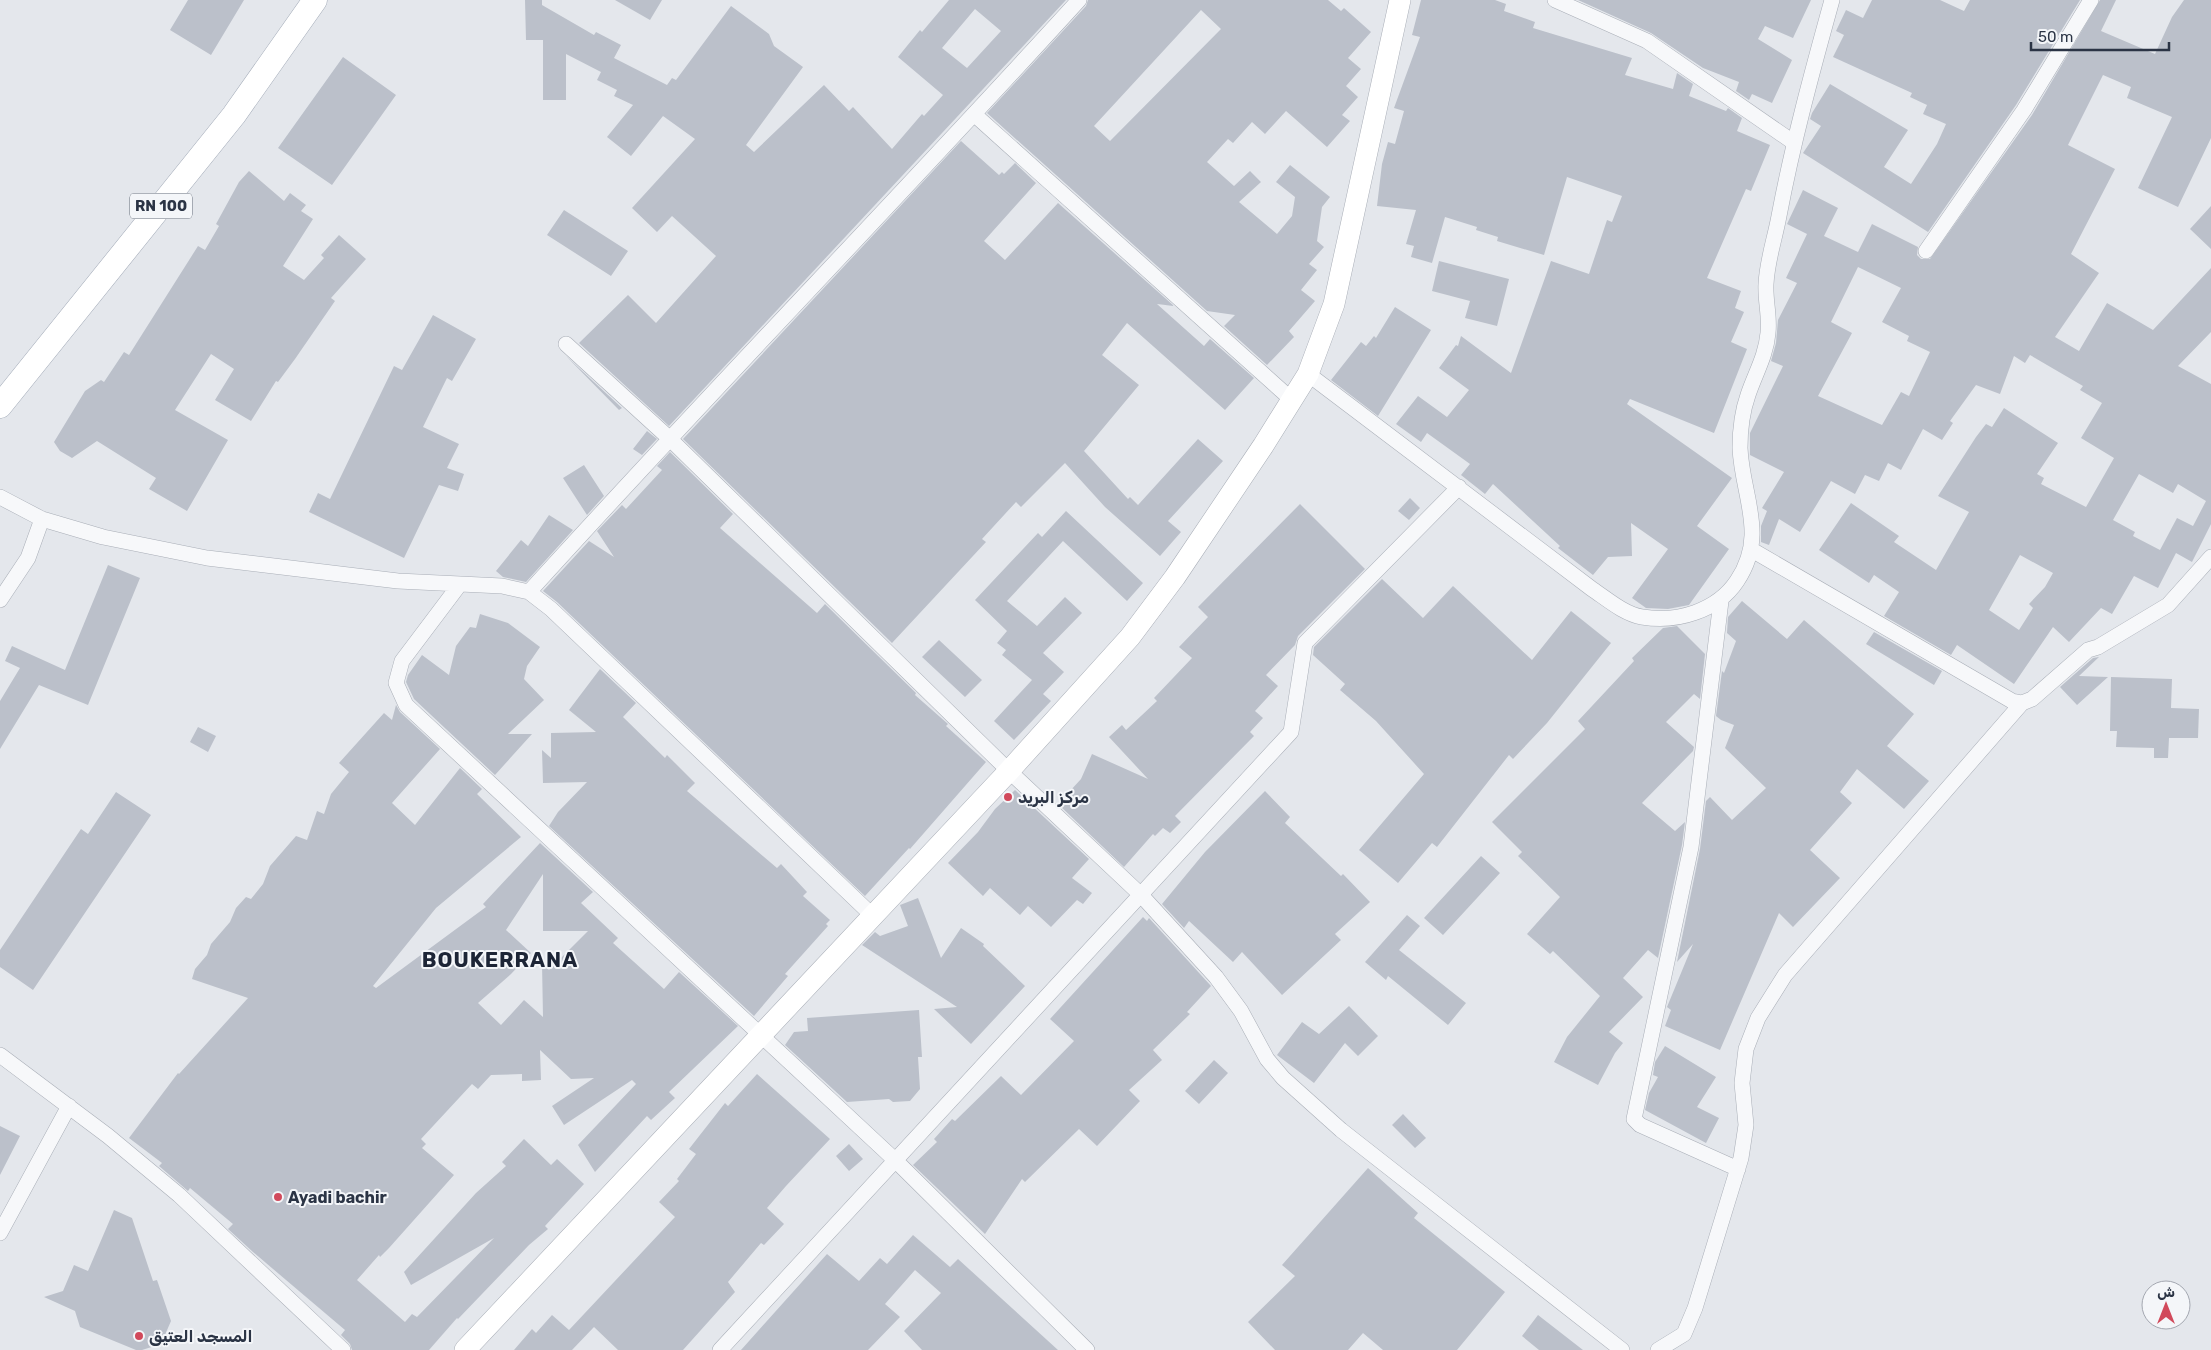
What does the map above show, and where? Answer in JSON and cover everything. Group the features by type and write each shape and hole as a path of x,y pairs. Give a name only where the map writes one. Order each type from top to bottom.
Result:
{"main road":[{"name":"RN 100","path":"0,406 234,115 315,0"}],"street":[{"path":"529,592 669,438 975,115 1079,0"},
{"path":"465,1350 874,917 1009,771 1130,638 1175,577 1308,374 1334,304 1400,0"},
{"path":"1555,0 1647,41 1793,142"},
{"path":"1308,374 1459,486 1592,589 1626,610 1641,617 1664,618 1697,612 1721,601 1738,581 1752,550 1753,520 1740,449 1742,418 1748,395 1764,355 1769,332 1766,284 1793,142 1832,0"},
{"path":"1926,251 2024,110 2091,0"},
{"path":"975,115 1292,400"},
{"path":"566,344 669,438 1009,771 1141,895 1216,977 1241,1010 1267,1059 1283,1078 1341,1130 1605,1343 1622,1350"},
{"path":"720,1350 1290,732 1305,643 1459,486"},
{"path":"0,497 42,519 103,537 207,558 398,581 502,586 529,592 558,615 874,917"},
{"path":"0,600 28,558 42,519"},
{"path":"1752,550 2012,701 2022,703"},
{"path":"1658,1350 1684,1334 1695,1308 1738,1169 1746,1125 1742,1083 1746,1049 1762,1011 1785,975 2022,703 2032,699 2088,650 2098,647 2168,605 2211,557"},
{"path":"460,584 402,661 396,683 406,705 895,1160 1087,1350"},
{"path":"1721,601 1691,846 1634,1120 1640,1125 1738,1169"},
{"path":"0,1055 69,1106 180,1195 343,1350"},
{"path":"0,1233 69,1106"}],"building":[{"path":"188,0 244,0 211,55 170,30"},
{"path":"525,0 542,0 542,5 594,35 596,32 621,45 614,58 667,85 672,78 676,80 731,6 769,34 774,46 803,67 746,145 754,152 824,85 849,111 853,107 892,149 922,114 924,116 943,95 898,57 920,30 922,32 949,0 1066,0 669,426 579,343 628,295 656,323 716,256 672,216 657,232 632,208 695,139 663,116 631,156 607,137 633,105 614,96 617,90 597,80 601,72 566,54 566,100 543,100 543,40 526,40","holes":["975,9 1001,31 967,68 942,48"]},
{"path":"615,0 662,0 650,20"},
{"path":"1088,0 1328,0 1341,11 1344,8 1371,32 1348,58 1361,69 1346,86 1358,97 1342,115 1350,121 1327,147 1286,111 1265,134 1252,122 1233,143 1228,139 1207,162 1234,186 1250,171 1261,182 1239,202 1277,234 1292,216 1295,197 1276,182 1290,165 1330,197 1322,207 1317,241 1324,247 1309,264 1317,270 1301,290 1315,301 1289,331 1294,337 1267,365 1224,326 1235,315 1207,311 987,113 1086,6","holes":["1201,10 1221,29 1110,141 1094,126"]},
{"path":"1421,0 1495,0 1506,4 1504,11 1535,22 1533,28 1632,58 1625,75 1673,89 1677,73 1693,84 1689,96 1726,111 1728,108 1742,118 1737,131 1770,145 1751,191 1746,189 1707,278 1741,291 1735,308 1744,312 1731,342 1747,349 1714,433 1630,399 1627,404 1732,478 1697,526 1729,549 1689,605 1668,609 1646,608 1632,598 1668,549 1631,523 1632,556 1608,557 1593,575 1558,548 1560,546 1493,484 1485,494 1461,475 1470,464 1427,433 1421,442 1396,424 1418,396 1447,417 1469,390 1439,368 1456,345 1458,346 1461,336 1511,373 1551,261 1589,274 1607,220 1612,222 1622,196 1567,177 1544,255 1497,241 1498,237 1476,230 1477,227 1445,217 1432,263 1411,257 1414,246 1406,244 1416,210 1377,206 1382,164 1388,142 1395,144 1404,111 1394,108 1420,37 1412,35"},
{"path":"1578,0 1811,0 1793,38 1765,26 1758,39 1792,60 1772,103 1752,94 1749,100 1736,91 1739,82 1703,68 1651,33"},
{"path":"1872,0 1940,0 1964,11 1970,0 2080,0 2016,105 1928,232 1803,153 1821,126 1810,119 1830,84 1908,130 1884,167 1911,184 1937,144 1946,124 1923,114 1927,105 1910,97 1912,93 1833,57 1844,35 1836,31 1846,10 1863,18"},
{"path":"2100,0 2116,0 2101,31 2155,54 2172,17 2184,0 2211,0 2211,138 2178,207 2138,188 2172,117 2127,98 2131,87 2103,75 2068,145 2115,169 2071,254 2099,273 2055,337 2079,351 2107,303 2153,330 2211,268 2211,332 2178,366 2211,384 2211,524 2192,562 2176,553 2158,588 2134,576 2112,614 2101,608 2069,642 2053,627 2014,684 1957,645 1951,655 1884,616 1899,592 1874,575 1869,583 1819,550 1851,503 1899,536 1894,542 1936,570 1969,512 1938,496 1976,437 1986,424 1992,427 2004,408 2058,443 2037,474 2044,478 2041,484 2086,507 2114,458 2081,438 2102,403 2080,390 2083,386 2030,355 2025,363 2014,356 2000,394 1976,385 1950,421 1953,423 1942,440 1923,429 1901,470 1888,463 1879,481 1865,475 1855,494 1831,481 1800,532 1779,519 1769,545 1761,542 1761,526 1767,511 1762,508 1784,472 1750,455 1750,433 1783,366 1771,361 1776,343 1778,320 1797,283 1786,278 1807,234 1787,224 1803,190 1838,208 1824,236 1858,252 1872,224 1918,247 1917,255 1921,259 1930,259 2032,115","holes":["1858,267 1901,288 1882,322 1909,336 1907,341 1930,352 1909,396 1901,392 1882,425 1818,396 1852,333 1831,322","2139,474 2173,493 2178,484 2206,501 2193,526 2177,518 2160,550 2133,536 2135,532 2113,520","2020,555 2053,573 2045,587 2029,604 2033,608 2019,630 1989,610"]},
{"path":"343,57 396,95 332,185 278,148"},
{"path":"961,141 999,175 1002,172 1004,174 1015,163 1036,183 984,241 1005,260 1058,203 1174,306 1157,304 1204,346 1210,339 1254,378 1225,410 1127,323 1102,355 1139,385 1084,451 1128,499 1130,497 1138,505 1198,439 1223,461 1168,521 1181,532 1160,556 1105,507 1065,463 1021,507 1016,502 982,539 986,542 892,643 683,439"},
{"path":"249,171 284,201 290,193 306,205 301,211 313,219 283,266 304,280 324,258 321,255 339,235 366,259 331,298 335,301 295,359 278,382 276,381 251,421 215,400 234,369 211,354 175,410 228,440 187,511 149,489 156,478 97,441 72,458 60,451 54,442 85,391 101,380 104,382 124,352 129,355 198,246 205,250 219,226 216,224 239,182"},
{"path":"2211,206 2211,249 2190,229"},
{"path":"564,210 628,251 611,276 547,235"},
{"path":"1439,261 1509,279 1497,326 1465,318 1470,301 1432,291"},
{"path":"1395,307 1431,330 1378,416 1331,380 1361,342 1366,346 1374,336 1376,338"},
{"path":"433,315 476,339 452,381 447,378 423,427 459,444 447,468 464,474 458,491 439,485 404,558 309,512 318,493 330,499 394,366 402,370"},
{"path":"566,356 622,408 619,410"},
{"path":"647,431 657,439 642,455 633,449"},
{"path":"670,452 733,514 720,528 817,613 825,604 916,693 915,695 948,724 946,726 986,762 910,849 865,896 557,602 543,591 589,541 614,557 597,531 622,505 626,509 662,470 657,466"},
{"path":"584,465 604,496 587,515 563,478"},
{"path":"1410,498 1420,508 1409,520 1398,511"},
{"path":"1300,504 1365,569 1298,636 1295,645 1266,675 1278,686 1255,711 1263,718 1250,732 1254,736 1175,816 1181,822 1170,833 1163,828 1155,836 1153,834 1124,867 1058,804 1081,779 1092,754 1148,779 1109,737 1122,725 1126,730 1157,701 1154,698 1192,658 1179,647 1208,617 1198,607"},
{"path":"1066,511 1143,583 1127,601 1063,541 1007,601 1037,626 1065,597 1082,613 1043,653 1064,672 1043,694 1051,701 1014,740 994,721 1032,680 1002,655 1006,650 997,643 1007,631 975,600 1038,533 1042,537"},
{"path":"549,515 573,530 526,582 503,577 496,571 521,540 528,546"},
{"path":"108,565 140,578 88,705 39,685 0,749 0,701 20,668 5,661 12,646 65,670"},
{"path":"1382,579 1423,618 1453,586 1532,660 1571,611 1611,643 1547,723 1513,759 1509,755 1437,847 1432,843 1398,883 1359,850 1424,774 1376,721 1340,690 1345,684 1313,655 1314,647"},
{"path":"1742,601 1787,639 1804,620 1914,714 1887,746 1929,781 1904,809 1857,769 1840,792 1852,803 1810,850 1840,878 1793,927 1779,913 1720,1050 1665,1026 1671,1010 1667,1007 1693,944 1677,962 1700,849 1706,801 1710,797 1732,820 1766,788 1725,748 1734,725 1716,716 1722,671 1724,673 1736,641 1727,633 1728,617"},
{"path":"480,614 508,623 540,647 527,666 524,679 544,700 508,734 532,734 495,775 414,699 406,682 408,675 422,655 449,675 456,646 470,627 476,628"},
{"path":"1677,626 1705,654 1700,699 1694,694 1666,722 1694,747 1693,751 1642,803 1675,831 1685,822 1682,845 1658,958 1648,950 1623,978 1643,997 1609,1032 1623,1043 1615,1053 1598,1085 1554,1062 1567,1037 1600,996 1553,951 1550,954 1527,934 1560,897 1518,856 1522,852 1492,822 1585,729 1578,721 1634,661 1632,658 1663,628"},
{"path":"1874,632 1942,671 1934,685 1866,644"},
{"path":"939,640 982,680 965,697 922,657"},
{"path":"2099,657 2079,676 2108,677 2077,705 2060,687 2093,658"},
{"path":"600,669 636,703 623,717 665,758 667,755 695,783 687,791 777,868 781,864 807,892 803,896 830,920 826,924 828,926 785,974 788,976 754,1016 549,826 558,812 587,782 543,783 542,750 551,758 551,733 596,732 569,710"},
{"path":"2111,677 2172,679 2171,708 2199,709 2198,738 2169,738 2168,758 2154,758 2154,748 2116,747 2117,731 2110,731"},
{"path":"396,705 400,712 440,749 392,803 415,825 460,768 482,789 477,794 521,837 436,908 373,986 376,988 486,907 483,904 540,843 593,892 581,903 618,938 613,943 664,989 679,972 738,1026 669,1092 675,1098 651,1120 647,1116 595,1172 578,1145 636,1084 632,1080 564,1125 552,1106 594,1078 571,1079 540,1050 541,1080 522,1081 522,1074 491,1075 478,1089 472,1084 421,1139 426,1144 422,1148 454,1175 389,1248 380,1257 379,1255 357,1280 405,1322 412,1314 417,1317 494,1238 411,1285 404,1272 476,1193 506,1166 502,1162 524,1139 551,1165 557,1159 584,1184 545,1226 548,1229 529,1245 457,1318 429,1350 352,1350 350,1344 341,1335 345,1330 228,1229 233,1224 190,1188 188,1191 159,1166 162,1163 129,1138 178,1073 248,998 192,979 195,969 207,955 211,944 230,922 236,908 246,897 251,899 263,884 270,866 296,836 307,840 317,811 324,814 331,794 349,772 339,763 384,713 392,720","holes":["543,874 543,931 588,931 549,970 542,963 543,1017 524,1000 501,1025 478,1003 511,974 531,953 506,930"]},
{"path":"198,727 216,736 208,752 190,742"},
{"path":"1015,790 1089,859 1072,878 1092,893 1083,904 1077,900 1051,927 1028,906 1020,915 990,888 983,896 948,863 978,832 995,809"},
{"path":"1265,791 1290,817 1285,823 1341,876 1343,874 1370,902 1335,934 1341,940 1282,995 1242,952 1233,962 1189,921 1184,928 1162,904 1205,852"},
{"path":"116,792 151,815 33,990 0,967 0,950 81,829 88,834"},
{"path":"1481,856 1500,873 1443,935 1424,918"},
{"path":"918,898 941,958 961,928 984,944 983,946 1025,986 971,1044 934,1009 957,1007 862,945 875,932 880,936 908,926 900,905"},
{"path":"1407,915 1420,926 1399,950 1466,1003 1448,1025 1388,976 1386,980 1365,962"},
{"path":"1143,917 1147,921 1149,918 1211,986 1187,1012 1190,1014 1153,1050 1162,1060 1129,1090 1140,1101 1097,1146 1079,1129 1025,1182 1022,1179 985,1234 913,1165 937,1142 934,1139 952,1119 955,1121 1001,1076 1021,1095 1074,1041 1050,1019"},
{"path":"1349,1006 1378,1036 1358,1056 1345,1043 1314,1083 1277,1055 1302,1022 1319,1034"},
{"path":"919,1010 922,1057 918,1057 920,1089 910,1101 893,1102 889,1099 847,1102 785,1045 794,1032 808,1031 807,1018"},
{"path":"1665,1046 1716,1077 1697,1107 1719,1118 1706,1143 1645,1110 1649,1093 1658,1077 1653,1075 1655,1062"},
{"path":"1214,1060 1228,1073 1199,1104 1185,1091"},
{"path":"757,1074 830,1139 767,1208 784,1224 764,1245 761,1243 728,1282 735,1292 683,1350 618,1350 594,1327 572,1350 514,1350 532,1329 536,1333 552,1315 569,1330 675,1217 659,1202 679,1181 677,1179 696,1154 689,1149 725,1103 728,1106"},
{"path":"1403,1114 1426,1138 1415,1148 1392,1125"},
{"path":"0,1126 20,1136 0,1175"},
{"path":"849,1144 863,1159 849,1171 836,1156"},
{"path":"1368,1168 1418,1213 1414,1218 1505,1292 1457,1350 1383,1350 1363,1333 1348,1350 1275,1350 1248,1322 1295,1276 1282,1265"},
{"path":"114,1210 132,1218 153,1281 157,1280 171,1321 161,1344 142,1350 136,1350 80,1327 75,1311 44,1297 63,1291 74,1265 88,1271"},
{"path":"913,1235 950,1267 958,1259 1058,1350 922,1350 904,1331 941,1293 915,1270 885,1304 900,1317 868,1350 741,1350 827,1254 859,1281 880,1258 887,1264"},
{"path":"1538,1315 1583,1350 1539,1350 1522,1336"}],"place":[{"name":"مركز البريد","path":"1008,797"},
{"name":"Ayadi bachir","path":"278,1197"},
{"name":"المسجد العتيق","path":"139,1336"}],"district":[{"name":"BOUKERRANA","path":"500,959"}]}
